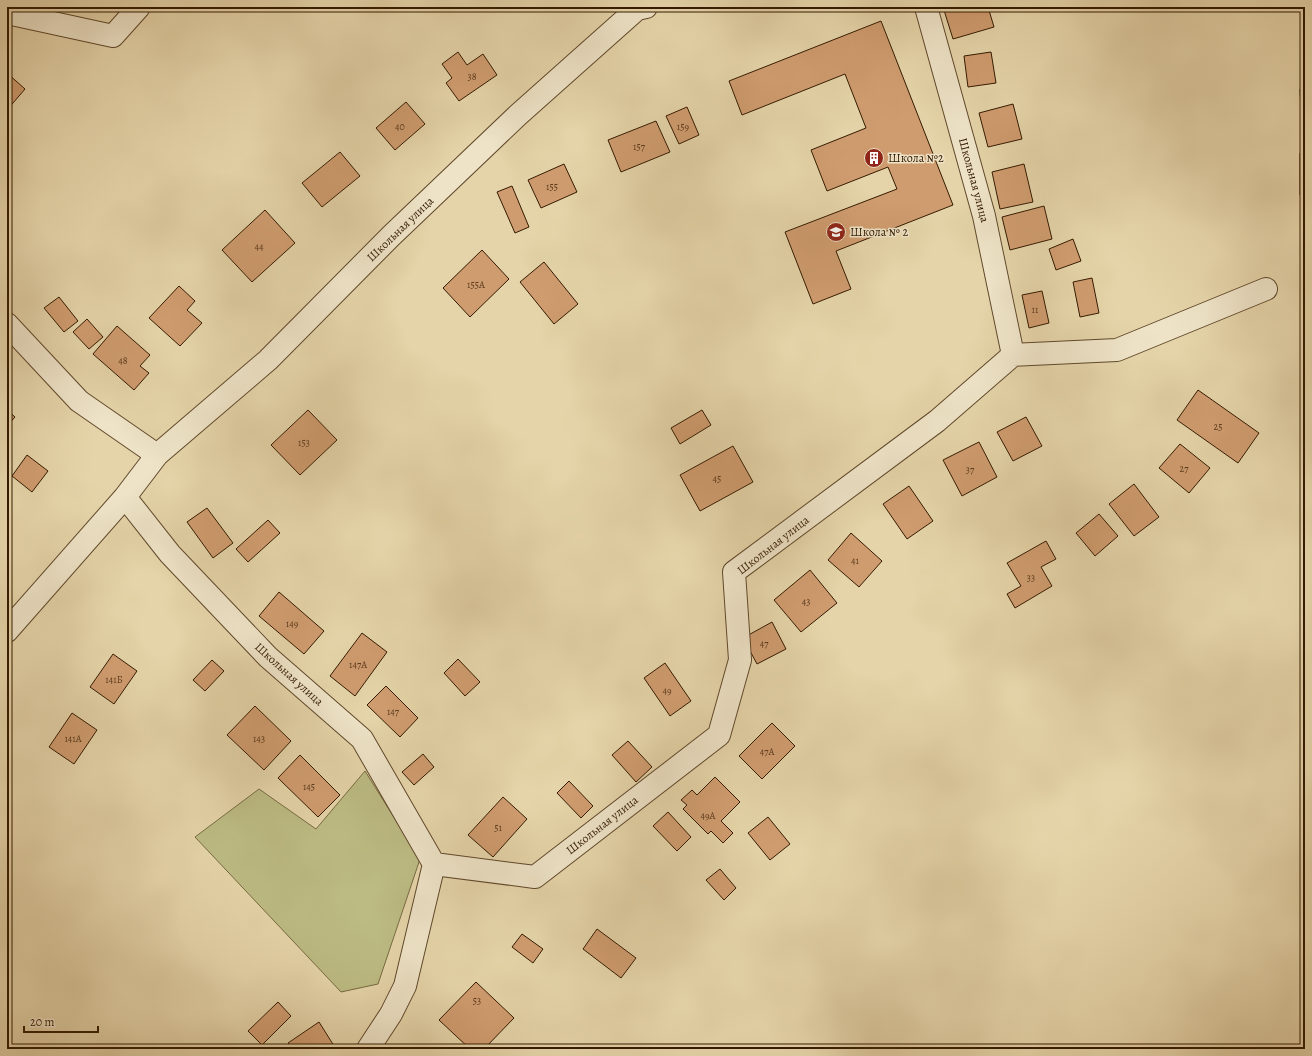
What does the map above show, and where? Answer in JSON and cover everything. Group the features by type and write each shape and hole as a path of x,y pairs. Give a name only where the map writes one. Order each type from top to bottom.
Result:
{"street":[{"path":"7,13 113,36 139,7"},
{"name":"Школьная улица","path":"7,631 124,497 157,455 268,360 391,236 518,115 637,9 646,7"},
{"name":"Школьная улица","path":"124,497 170,554 268,657 362,739 434,864 535,877 719,735 740,660 734,572 937,421 1013,355 984,216 926,7"},
{"path":"1013,355 1117,350 1266,289"},
{"path":"7,324 79,402 157,455"},
{"path":"368,1049 391,1014 405,986 434,864"}],"shaded area":[{"path":"365,771 420,859 378,984 341,992 195,837 259,789 316,829"}],"building":[{"path":"943,7 988,7 994,27 953,39"},
{"name":"Школа №2","path":"881,21 953,205 836,251 851,289 813,304 785,232 897,189 888,167 827,191 811,150 866,128 845,74 742,115 729,81"},
{"path":"458,52 467,65 483,54 497,75 459,101 446,83 452,78 442,64"},
{"path":"991,52 996,83 968,87 964,56"},
{"path":"7,73 25,89 7,110"},
{"path":"1300,89 1305,89 1305,133 1302,133"},
{"path":"406,102 425,124 395,150 376,128"},
{"path":"1013,104 1022,139 988,147 979,113"},
{"path":"687,107 699,135 679,144 666,116"},
{"path":"656,121 670,152 621,172 608,140"},
{"path":"340,152 360,176 322,207 302,183"},
{"path":"1300,153 1305,153 1305,195 1300,195"},
{"path":"564,164 577,192 541,208 528,180"},
{"path":"1024,164 1033,202 1000,209 992,172"},
{"path":"512,186 529,227 515,233 497,192"},
{"path":"1044,206 1052,239 1010,250 1002,217"},
{"path":"265,210 295,243 252,282 222,250"},
{"path":"1073,239 1081,261 1056,270 1049,249"},
{"path":"482,250 509,279 470,317 443,288"},
{"path":"544,262 578,304 554,324 520,282"},
{"path":"1092,278 1099,313 1080,317 1073,282"},
{"path":"179,286 195,301 187,310 202,323 180,346 149,318"},
{"path":"1042,291 1049,323 1029,328 1022,295"},
{"path":"59,297 78,321 64,332 44,308"},
{"path":"87,319 103,337 89,349 73,332"},
{"path":"117,326 150,355 140,366 149,373 134,390 93,354"},
{"path":"1198,390 1259,433 1238,463 1177,420"},
{"path":"7,410 15,417 7,426"},
{"path":"308,410 337,440 300,475 271,445"},
{"path":"702,410 711,425 680,444 671,428"},
{"path":"1026,417 1042,446 1013,461 997,432"},
{"path":"979,442 997,477 962,496 943,460"},
{"path":"1180,444 1210,468 1189,493 1159,468"},
{"path":"733,446 753,482 700,511 680,475"},
{"path":"27,455 48,471 32,492 12,476"},
{"path":"1134,484 1159,517 1134,536 1109,504"},
{"path":"909,486 933,521 907,539 883,504"},
{"path":"207,508 233,543 213,558 187,522"},
{"path":"1099,514 1118,536 1095,556 1076,533"},
{"path":"268,520 280,533 248,562 236,549"},
{"path":"851,533 882,561 859,587 828,560"},
{"path":"1046,541 1056,559 1041,567 1052,586 1015,608 1007,594 1021,586 1007,563"},
{"path":"810,570 837,603 801,632 774,600"},
{"path":"279,592 324,631 304,654 259,616"},
{"path":"772,622 786,649 757,664 743,638"},
{"path":"362,633 387,652 355,696 330,676"},
{"path":"113,654 137,671 114,704 90,687"},
{"path":"458,659 480,682 465,696 444,673"},
{"path":"212,660 224,671 205,691 193,680"},
{"path":"665,663 691,701 670,716 644,678"},
{"path":"386,686 418,718 400,737 367,705"},
{"path":"255,706 291,741 264,770 227,735"},
{"path":"72,713 97,730 74,764 49,747"},
{"path":"772,723 795,746 762,779 739,756"},
{"path":"628,741 652,767 636,782 612,755"},
{"path":"423,754 434,767 414,785 402,772"},
{"path":"300,755 340,795 318,817 278,778"},
{"path":"715,777 740,802 721,821 733,833 723,843 711,831 708,834 683,809 687,805 681,800 692,790 697,795"},
{"path":"569,781 593,806 581,818 557,793"},
{"path":"503,797 527,819 493,857 468,835"},
{"path":"668,812 691,837 677,851 653,826"},
{"path":"768,817 790,844 770,860 748,833"},
{"path":"720,869 736,888 724,900 706,880"},
{"path":"597,929 636,958 621,978 583,949"},
{"path":"522,934 543,949 533,963 512,947"},
{"path":"476,982 514,1018 484,1049 470,1049 439,1020"},
{"path":"278,1002 291,1016 262,1045 248,1031"},
{"path":"319,1022 336,1049 292,1049 288,1043"}],"place":[{"name":"Школа №2","path":"874,158"},
{"name":"Школа № 2","path":"836,232"}]}
